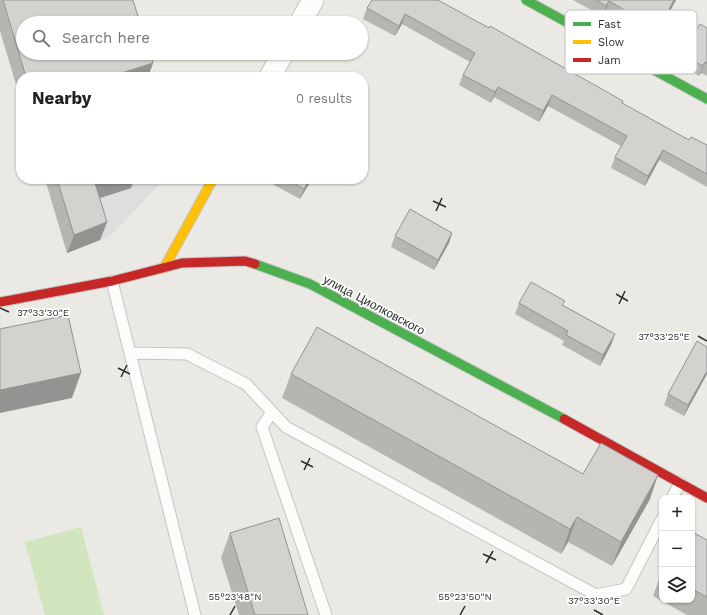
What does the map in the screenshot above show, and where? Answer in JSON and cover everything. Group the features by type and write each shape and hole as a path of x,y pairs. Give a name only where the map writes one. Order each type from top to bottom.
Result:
{"street":[{"path":"304,16 313,0"},
{"path":"526,0 565,21"},
{"path":"273,72 279,60"},
{"path":"661,74 707,99"},
{"path":"164,268 210,184"},
{"name":"улица Циолковского","path":"0,302 112,281 182,263 245,261 310,284 611,444 707,498"}],"lane":[{"path":"112,281 195,615"},
{"path":"130,353 187,354 246,384 286,427 596,595 626,589 659,524"},
{"path":"272,412 262,427 326,615"},
{"path":"674,495 680,483"}],"shaded area":[{"path":"46,184 160,184 109,237 67,253"}],"green space":[{"path":"81,527 104,615 45,615 25,542"}],"building":[{"path":"3,0 133,0 138,16 16,16 16,44"},
{"path":"372,0 438,0 489,28 490,26 565,68 565,74 575,74 623,101 622,103 689,140 691,137 707,145 707,174 663,150 648,176 615,157 627,136 552,95 543,111 498,87 495,92 463,75 475,53 405,14 399,26 367,8"},
{"path":"596,0 674,0 668,10 625,10 609,1 606,6"},
{"path":"700,24 707,28 707,63 705,62 703,66 697,63 697,29"},
{"path":"21,60 152,60 153,63 125,72 25,72"},
{"path":"59,184 95,184 107,222 74,235"},
{"path":"295,184 307,184 304,189"},
{"path":"410,209 452,233 438,260 395,236"},
{"path":"531,282 565,301 562,305 615,334 603,355 566,335 568,331 519,303"},
{"path":"68,315 81,373 0,390 0,329"},
{"path":"317,327 583,474 601,443 658,475 621,542 577,517 570,529 291,374"},
{"path":"697,341 707,347 707,371 688,405 668,394"},
{"path":"279,518 308,615 255,615 230,533"},
{"path":"695,534 707,540 707,597 695,591"}],"traffic: fast":[{"path":"526,0 565,21"},
{"path":"661,74 707,99"},
{"path":"255,264 310,284 564,419"}],"traffic: slow":[{"path":"164,268 210,184"}],"traffic: jam":[{"path":"0,302 112,281 182,263 245,261 255,264"},
{"path":"564,419 707,498"}]}
